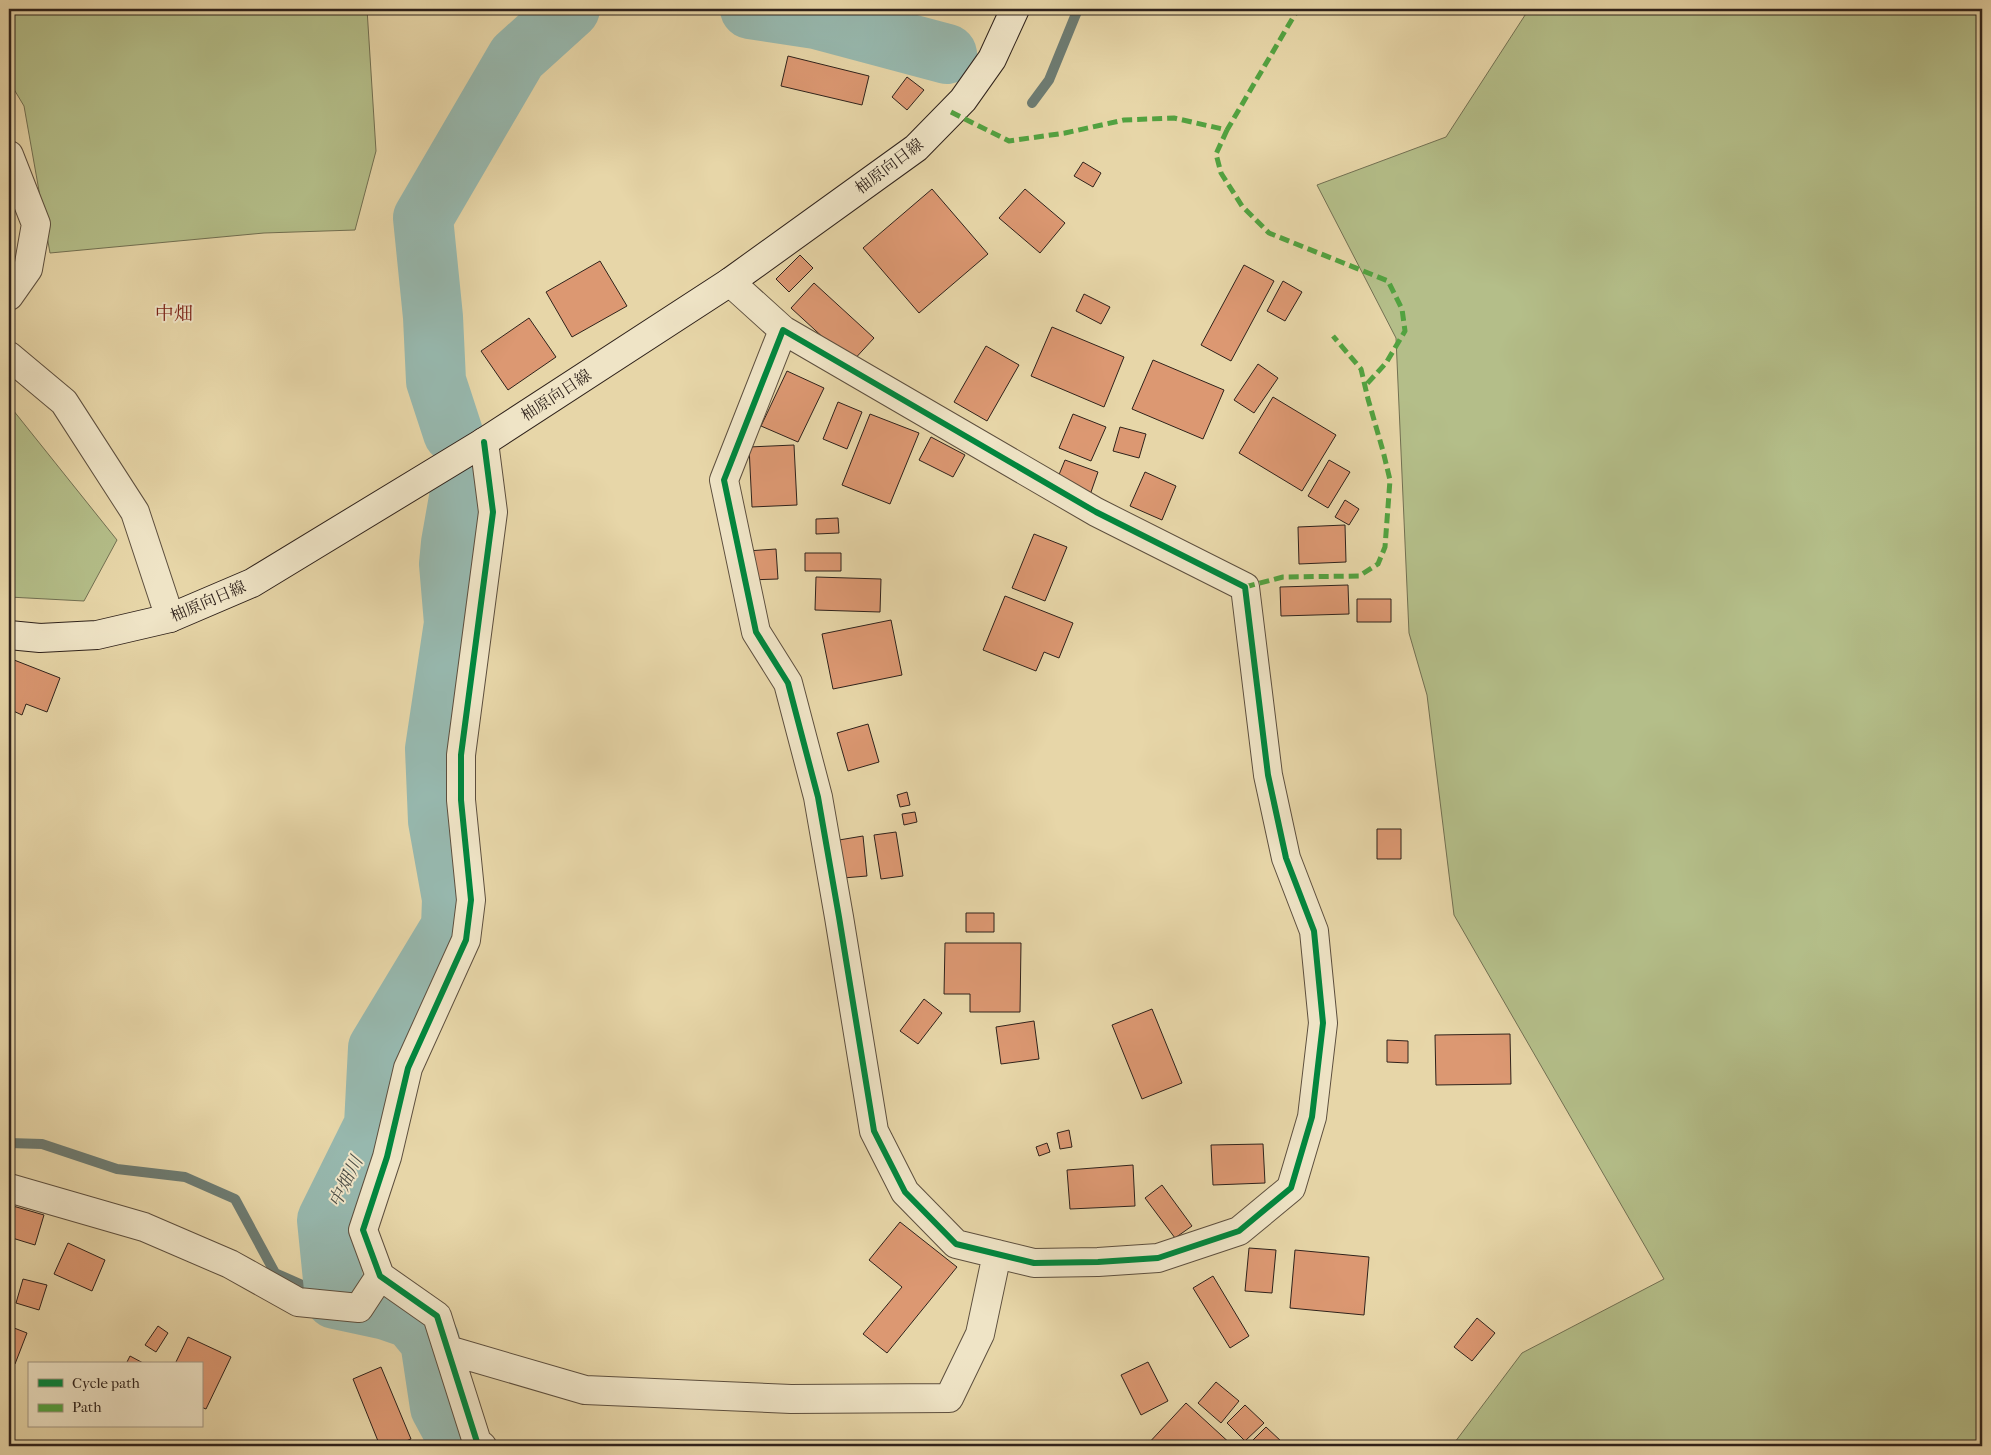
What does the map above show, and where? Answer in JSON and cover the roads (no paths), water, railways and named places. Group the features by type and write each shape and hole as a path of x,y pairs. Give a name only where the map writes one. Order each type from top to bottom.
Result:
{"street":[{"name":"柚原向日線","path":"9,635 40,638 97,635 170,618 252,583 484,442 730,282 916,148 968,93 992,59 1015,9"},
{"path":"9,155 36,224 28,269 9,296"},
{"path":"730,282 783,330 1096,512 1245,587 1268,775 1286,858 1314,931 1324,1024 1312,1117 1291,1188 1239,1231 1158,1258 1098,1262 1034,1263 956,1244 905,1192 874,1131 840,917 818,797 788,684 756,632 724,480 783,330"},
{"path":"9,356 64,402 135,512 170,618"},
{"path":"482,1446 477,1442 437,1316 380,1276 363,1230 387,1158 408,1068 466,940 471,900 461,800 461,755 493,512 484,442"},
{"path":"9,1188 144,1227 230,1264 298,1302 359,1308 380,1276"},
{"path":"448,1350 585,1390 791,1399 949,1398 980,1334 997,1254"}],"waterway":[{"path":"453,433 436,381 433,317 423,218 517,57 570,9"},
{"path":"750,9 816,19 947,54"},
{"path":"1032,103 1049,80 1078,9"},
{"name":"中畑川","path":"461,1446 440,1407 430,1341 412,1319 386,1310 335,1299 327,1220 374,1125 378,1048 451,927 452,899 438,821 435,749 454,623 449,564 463,475"},
{"path":"9,1143 42,1144 117,1169 185,1177 235,1199 275,1273 325,1295"}],"district":[{"name":"中畑","path":"174,314"}]}
